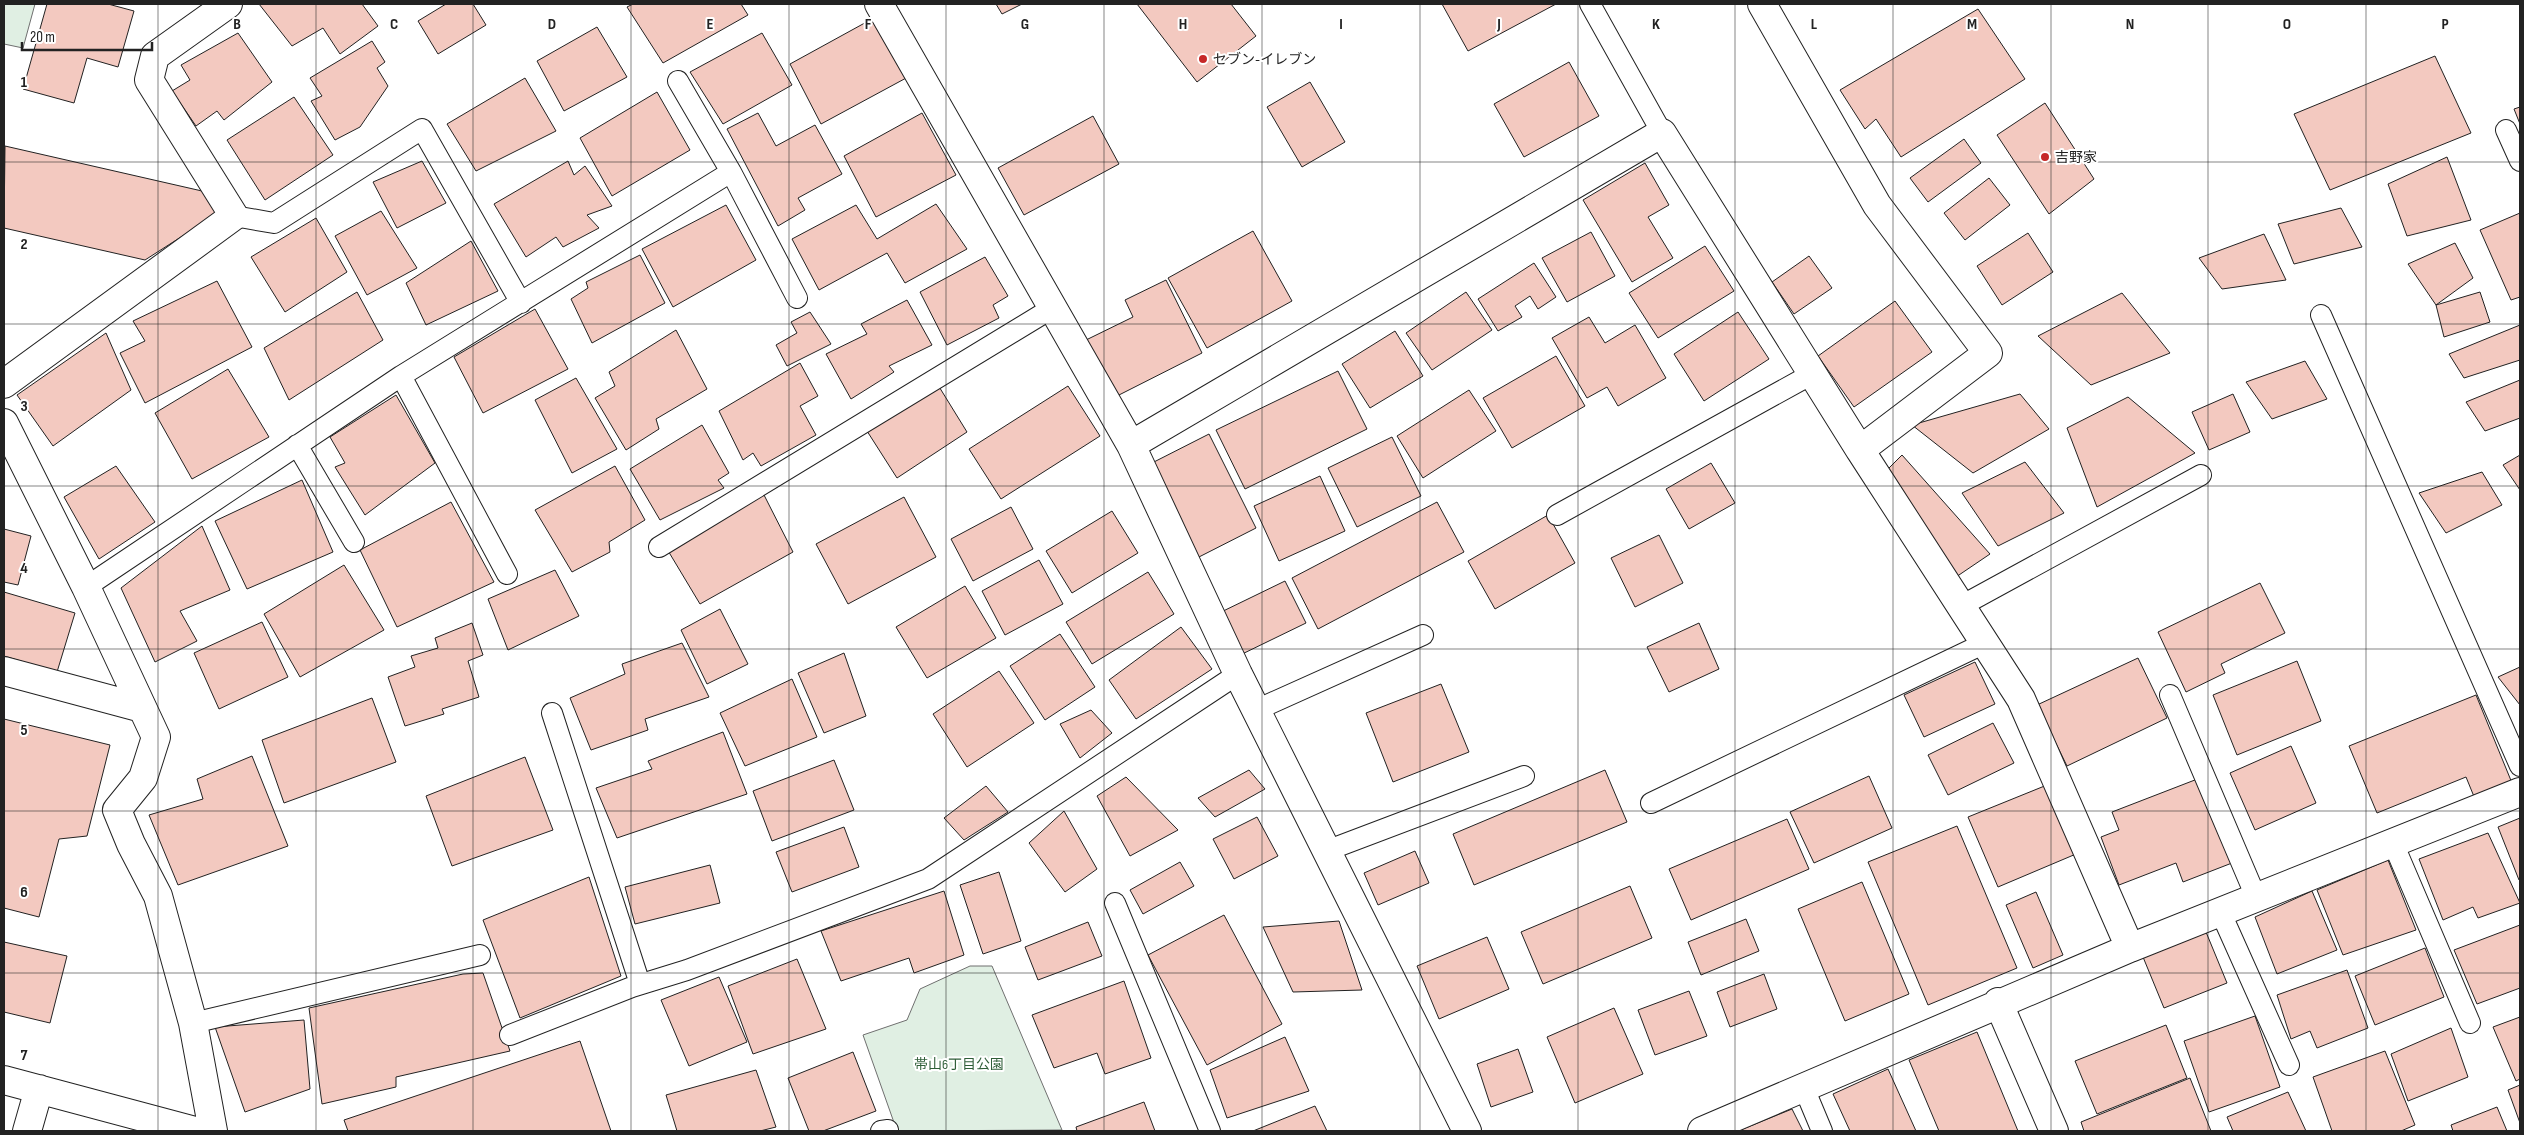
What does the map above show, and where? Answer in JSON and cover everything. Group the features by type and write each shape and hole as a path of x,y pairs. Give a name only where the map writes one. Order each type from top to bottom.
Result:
{"street":[{"path":"4,384 234,216 149,80 155,56 228,4"},
{"path":"879,4 1054,306 1131,445 1238,674 1467,1131"},
{"path":"1762,4 1877,205 1988,354 1860,450"},
{"path":"1131,445 1662,133 1860,450 2022,699 2130,948"},
{"path":"4,423 86,587 156,736 143,778 117,810 131,844 158,896 193,1023 213,1131"},
{"path":"4,671 142,708"},
{"path":"1702,1131 1998,1002 2220,911 2520,792"},
{"path":"1998,1002 2054,1131"},
{"path":"4,1080 196,1131"},
{"path":"27,1131 39,1089"}],"lane":[{"path":"1590,4 1662,133"},
{"path":"678,81 731,172 797,298"},
{"path":"234,216 274,223 422,130 521,303"},
{"path":"2506,130 2520,161"},
{"path":"86,587 401,376 731,172"},
{"path":"659,547 1054,306"},
{"path":"2321,315 2520,766"},
{"path":"1557,515 1812,374"},
{"path":"401,376 507,574"},
{"path":"297,445 354,542"},
{"path":"1961,606 2201,475"},
{"path":"1256,710 1423,635"},
{"path":"1651,803 1985,643"},
{"path":"510,1035 640,984 687,970 928,879 1238,674"},
{"path":"2170,695 2256,897"},
{"path":"552,713 640,984"},
{"path":"1326,851 1524,776"},
{"path":"2393,843 2470,1023"},
{"path":"1115,904 1210,1131"},
{"path":"2220,911 2289,1065"},
{"path":"193,1023 480,955"},
{"path":"1804,1088 1822,1131"}],"green space":[{"path":"4,4 35,4 23,48 4,44"},
{"name":"帯山6丁目公園","path":"970,966 992,966 1062,1130 897,1131 863,1035 907,1020 920,989"}],"building":[{"path":"47,4 108,4 134,11 118,67 87,58 74,103 23,89"},
{"path":"259,4 362,4 378,26 340,54 323,28 292,46"},
{"path":"446,4 473,4 486,25 438,54 418,21"},
{"path":"633,4 741,4 748,15 663,63 627,7"},
{"path":"996,4 1022,4 1002,14"},
{"name":"セブン-イレブン","path":"1137,4 1231,4 1256,36 1197,82"},
{"path":"1442,4 1556,4 1468,51"},
{"path":"1978,9 2025,79 1901,157 1876,119 1865,129 1840,90"},
{"path":"872,19 908,77 821,124 790,64"},
{"path":"597,27 627,77 564,111 537,61"},
{"path":"238,33 272,82 224,120 217,111 196,126 172,91 190,80 181,65"},
{"path":"762,33 792,85 723,124 690,72"},
{"path":"372,41 385,62 377,68 388,86 360,127 335,140 311,101 322,96 310,78"},
{"path":"2435,56 2471,133 2330,190 2294,114"},
{"path":"1569,62 1599,116 1524,157 1494,104"},
{"path":"525,78 556,131 476,171 447,124"},
{"path":"1310,82 1345,142 1302,167 1267,107"},
{"path":"657,92 690,150 612,196 580,138"},
{"path":"294,97 333,155 265,200 227,140"},
{"name":"吉野家","path":"2045,103 2094,179 2049,214 1997,135"},
{"path":"2520,107 2520,124 2514,109"},
{"path":"758,113 776,146 815,125 842,174 798,198 805,210 778,226 727,129"},
{"path":"922,113 956,175 876,217 844,156"},
{"path":"1093,116 1119,164 1024,215 998,168"},
{"path":"1964,139 1981,163 1928,202 1910,178"},
{"path":"5,146 202,191 217,214 145,260 4,228"},
{"path":"2447,157 2471,220 2407,236 2388,184"},
{"path":"422,161 446,203 397,228 373,182"},
{"path":"568,161 574,175 585,166 612,206 587,215 599,228 563,247 556,237 526,257 494,204"},
{"path":"1645,163 1669,205 1648,217 1673,258 1632,282 1583,200"},
{"path":"1989,178 2010,205 1965,240 1944,213"},
{"path":"936,204 967,249 905,283 887,253 819,290 792,239 856,205 877,239"},
{"path":"726,205 756,260 673,307 642,249"},
{"path":"2341,208 2362,247 2294,264 2278,224"},
{"path":"381,211 417,268 367,295 335,236"},
{"path":"2520,213 2520,297 2511,300 2480,230"},
{"path":"316,218 347,272 285,312 251,257"},
{"path":"1253,231 1292,301 1207,348 1168,278"},
{"path":"1591,232 1615,276 1567,302 1542,258"},
{"path":"2028,233 2053,272 2002,305 1977,266"},
{"path":"2264,234 2286,280 2222,289 2199,258"},
{"path":"471,241 498,291 426,325 406,283"},
{"path":"2455,243 2473,278 2436,305 2408,264"},
{"path":"1705,246 1734,291 1658,338 1629,293"},
{"path":"640,255 665,303 592,343 571,299 588,288 586,282"},
{"path":"1809,256 1832,288 1794,314 1772,282"},
{"path":"985,257 1008,296 993,305 999,318 947,345 920,292"},
{"path":"1534,263 1556,297 1538,309 1530,296 1515,306 1522,317 1498,331 1478,299"},
{"path":"1166,280 1202,353 1115,397 1086,340 1133,317 1125,300"},
{"path":"217,281 252,347 145,403 120,353 145,341 133,321"},
{"path":"357,292 383,340 289,400 264,348"},
{"path":"1466,292 1492,330 1432,370 1406,333"},
{"path":"2480,292 2490,322 2444,337 2436,305"},
{"path":"2122,293 2170,353 2091,385 2038,336"},
{"path":"907,300 932,345 889,366 894,372 851,399 826,354 867,334 861,324"},
{"path":"1895,301 1932,352 1854,407 1818,356"},
{"path":"535,309 568,369 483,413 454,357"},
{"path":"810,312 831,344 787,366 776,345 797,333 791,322"},
{"path":"1738,312 1769,359 1704,401 1674,354"},
{"path":"1589,317 1605,343 1635,325 1666,378 1618,406 1607,387 1587,398 1552,338"},
{"path":"2520,325 2520,360 2464,378 2449,354"},
{"path":"676,330 707,389 656,419 659,429 626,450 595,398 615,386 609,372"},
{"path":"1395,331 1423,376 1370,408 1342,364"},
{"path":"106,333 131,390 53,446 17,395"},
{"path":"1556,356 1585,406 1512,448 1483,398"},
{"path":"2305,361 2327,399 2272,419 2246,382"},
{"path":"800,363 818,396 800,406 816,435 761,466 753,453 743,460 719,411"},
{"path":"228,369 269,437 192,479 155,413"},
{"path":"1338,371 1367,429 1245,489 1216,430"},
{"path":"576,378 617,449 572,473 535,400"},
{"path":"2520,380 2520,418 2485,431 2466,402"},
{"path":"938,385 967,432 897,478 867,431"},
{"path":"1068,386 1100,436 1001,499 969,449"},
{"path":"1469,390 1496,431 1423,478 1397,436"},
{"path":"2020,394 2049,429 1973,473 1912,425"},
{"path":"2233,394 2250,432 2209,450 2192,412"},
{"path":"396,395 435,463 365,515 335,467 345,463 330,437"},
{"path":"2128,397 2195,453 2097,507 2067,428"},
{"path":"702,425 729,473 718,480 724,488 660,520 630,469"},
{"path":"1209,434 1256,528 1195,559 1148,465"},
{"path":"1392,437 1421,496 1357,527 1328,468"},
{"path":"1902,455 1990,554 1956,577 1886,471"},
{"path":"2520,455 2520,490 2503,465"},
{"path":"2025,462 2064,513 1998,546 1962,493"},
{"path":"1711,463 1735,503 1689,529 1666,489"},
{"path":"116,466 155,522 99,559 64,497"},
{"path":"615,466 645,520 609,542 610,552 572,572 535,510"},
{"path":"2482,472 2502,505 2446,533 2419,493"},
{"path":"1320,476 1345,531 1279,561 1254,506"},
{"path":"302,480 333,552 247,589 215,521"},
{"path":"763,493 793,552 700,604 667,549"},
{"path":"904,497 936,557 848,604 816,544"},
{"path":"451,502 494,582 397,627 360,550"},
{"path":"1437,502 1464,552 1318,629 1292,578"},
{"path":"1011,507 1033,549 973,581 951,539"},
{"path":"1112,511 1138,553 1072,593 1046,551"},
{"path":"1548,515 1575,563 1495,609 1468,561"},
{"path":"202,526 230,590 180,611 197,641 155,662 121,588"},
{"path":"4,529 31,536 18,585 4,582"},
{"path":"1659,535 1683,583 1635,607 1611,558"},
{"path":"1039,560 1063,604 1005,635 982,591"},
{"path":"344,565 384,630 300,677 264,614"},
{"path":"555,570 579,616 508,650 488,599"},
{"path":"1148,572 1174,614 1092,664 1066,622"},
{"path":"1285,581 1306,623 1236,657 1215,615"},
{"path":"2260,583 2285,633 2221,664 2225,673 2186,692 2158,632"},
{"path":"965,586 996,638 927,678 896,627"},
{"path":"4,592 75,613 57,672 4,656"},
{"path":"720,609 748,664 707,684 681,630"},
{"path":"262,622 288,677 219,709 194,653"},
{"path":"472,623 483,655 468,661 479,697 442,709 444,714 405,726 388,677 415,667 411,656 438,648 435,638"},
{"path":"1699,623 1719,669 1669,692 1647,647"},
{"path":"1181,627 1212,669 1136,719 1109,680"},
{"path":"1060,634 1095,687 1045,720 1010,666"},
{"path":"682,643 709,697 645,719 648,730 591,750 570,698 625,674 622,664"},
{"path":"844,653 866,716 824,733 798,673"},
{"path":"2138,658 2167,718 2067,766 2037,705"},
{"path":"2297,661 2321,721 2237,755 2213,695"},
{"path":"1975,662 1995,704 1924,737 1904,695"},
{"path":"2520,667 2520,705 2498,677"},
{"path":"999,671 1034,723 967,767 933,714"},
{"path":"792,679 817,737 745,766 720,713"},
{"path":"1441,684 1469,752 1393,782 1366,713"},
{"path":"2476,695 2512,783 2475,799 2466,777 2377,813 2349,746"},
{"path":"372,698 396,762 284,803 262,740"},
{"path":"1091,710 1112,733 1080,758 1060,724"},
{"path":"4,719 110,745 87,836 59,839 39,917 4,908"},
{"path":"1993,723 2014,763 1948,795 1928,755"},
{"path":"723,732 747,794 617,838 596,788 652,769 648,761"},
{"path":"2291,746 2316,803 2255,830 2230,773"},
{"path":"252,756 288,846 178,885 149,815 203,799 197,779"},
{"path":"525,757 553,830 452,866 426,796"},
{"path":"834,760 854,810 772,841 753,791"},
{"path":"1249,770 1265,789 1215,817 1198,798"},
{"path":"1605,770 1627,822 1474,885 1453,834"},
{"path":"1869,776 1892,828 1814,863 1790,812"},
{"path":"1126,777 1178,830 1130,856 1097,796"},
{"path":"2200,778 2232,863 2183,882 2176,863 2119,885 2101,837 2119,830 2112,812"},
{"path":"2047,785 2076,854 1998,887 1968,817"},
{"path":"986,786 1008,812 964,840 944,818"},
{"path":"1064,811 1097,869 1065,892 1029,843"},
{"path":"1257,817 1278,856 1234,879 1213,839"},
{"path":"2520,818 2520,880 2519,880 2498,827"},
{"path":"1787,819 1809,869 1691,920 1669,869"},
{"path":"1957,826 2017,968 1928,1005 1868,862"},
{"path":"844,827 859,867 792,892 776,852"},
{"path":"2488,833 2520,903 2478,918 2473,907 2443,920 2419,859"},
{"path":"1415,851 1429,883 1378,905 1364,873"},
{"path":"2388,860 2416,930 2343,955 2317,890"},
{"path":"1180,862 1194,886 1143,914 1130,890"},
{"path":"710,865 720,903 635,924 625,887"},
{"path":"999,872 1021,941 983,954 960,885"},
{"path":"589,877 621,976 520,1018 483,920"},
{"path":"1862,882 1909,994 1845,1021 1798,909"},
{"path":"1630,886 1652,938 1543,984 1521,932"},
{"path":"944,891 964,955 914,973 909,958 841,981 821,931"},
{"path":"2312,891 2337,950 2277,974 2255,917"},
{"path":"2036,892 2063,955 2033,968 2006,905"},
{"path":"1224,915 1282,1024 1207,1065 1148,955"},
{"path":"1746,919 1759,951 1701,975 1688,942"},
{"path":"1339,921 1362,990 1293,992 1263,927"},
{"path":"1088,922 1102,956 1038,980 1025,947"},
{"path":"2520,925 2520,988 2477,1004 2454,950"},
{"path":"2206,932 2227,983 2164,1008 2143,957"},
{"path":"1487,937 1509,989 1439,1019 1417,966"},
{"path":"4,942 67,956 50,1023 4,1012"},
{"path":"2425,948 2444,997 2375,1025 2355,976"},
{"path":"797,959 826,1029 753,1054 728,986"},
{"path":"2347,970 2368,1028 2317,1048 2310,1031 2291,1039 2277,995"},
{"path":"483,973 510,1051 396,1077 396,1087 322,1104 309,1008 463,974"},
{"path":"1764,974 1777,1009 1730,1027 1717,992"},
{"path":"719,977 747,1042 689,1066 661,1000"},
{"path":"1124,981 1151,1058 1105,1074 1097,1053 1054,1068 1032,1015"},
{"path":"1689,991 1707,1036 1655,1055 1638,1010"},
{"path":"1614,1008 1643,1074 1575,1103 1547,1037"},
{"path":"2255,1016 2280,1087 2209,1112 2184,1041"},
{"path":"2520,1017 2520,1079 2516,1081 2493,1027"},
{"path":"304,1020 310,1089 245,1112 215,1027"},
{"path":"2166,1025 2187,1078 2097,1114 2075,1061"},
{"path":"2451,1028 2468,1077 2408,1101 2391,1054"},
{"path":"1977,1032 2018,1131 1939,1131 1909,1060"},
{"path":"1285,1037 1309,1091 1227,1118 1210,1070"},
{"path":"580,1041 611,1131 348,1131 344,1120"},
{"path":"1518,1049 1533,1092 1491,1107 1477,1064"},
{"path":"2385,1051 2415,1125 2401,1131 2332,1131 2313,1077"},
{"path":"853,1052 876,1111 823,1131 809,1131 788,1078"},
{"path":"1888,1069 1916,1131 1850,1131 1833,1094"},
{"path":"756,1070 776,1127 760,1131 677,1131 666,1095"},
{"path":"2190,1078 2211,1131 2084,1131 2081,1122"},
{"path":"2520,1085 2520,1123 2508,1090"},
{"path":"2288,1092 2306,1131 2233,1131 2227,1117"},
{"path":"1144,1102 1155,1131 1077,1131 1076,1127"},
{"path":"1315,1106 1327,1131 1253,1131"},
{"path":"2497,1107 2507,1131 2453,1131 2451,1125"},
{"path":"1792,1109 1803,1131 1738,1131"}],"place":[{"name":"セブン-イレブン","path":"1203,59"},
{"name":"吉野家","path":"2045,157"}]}
